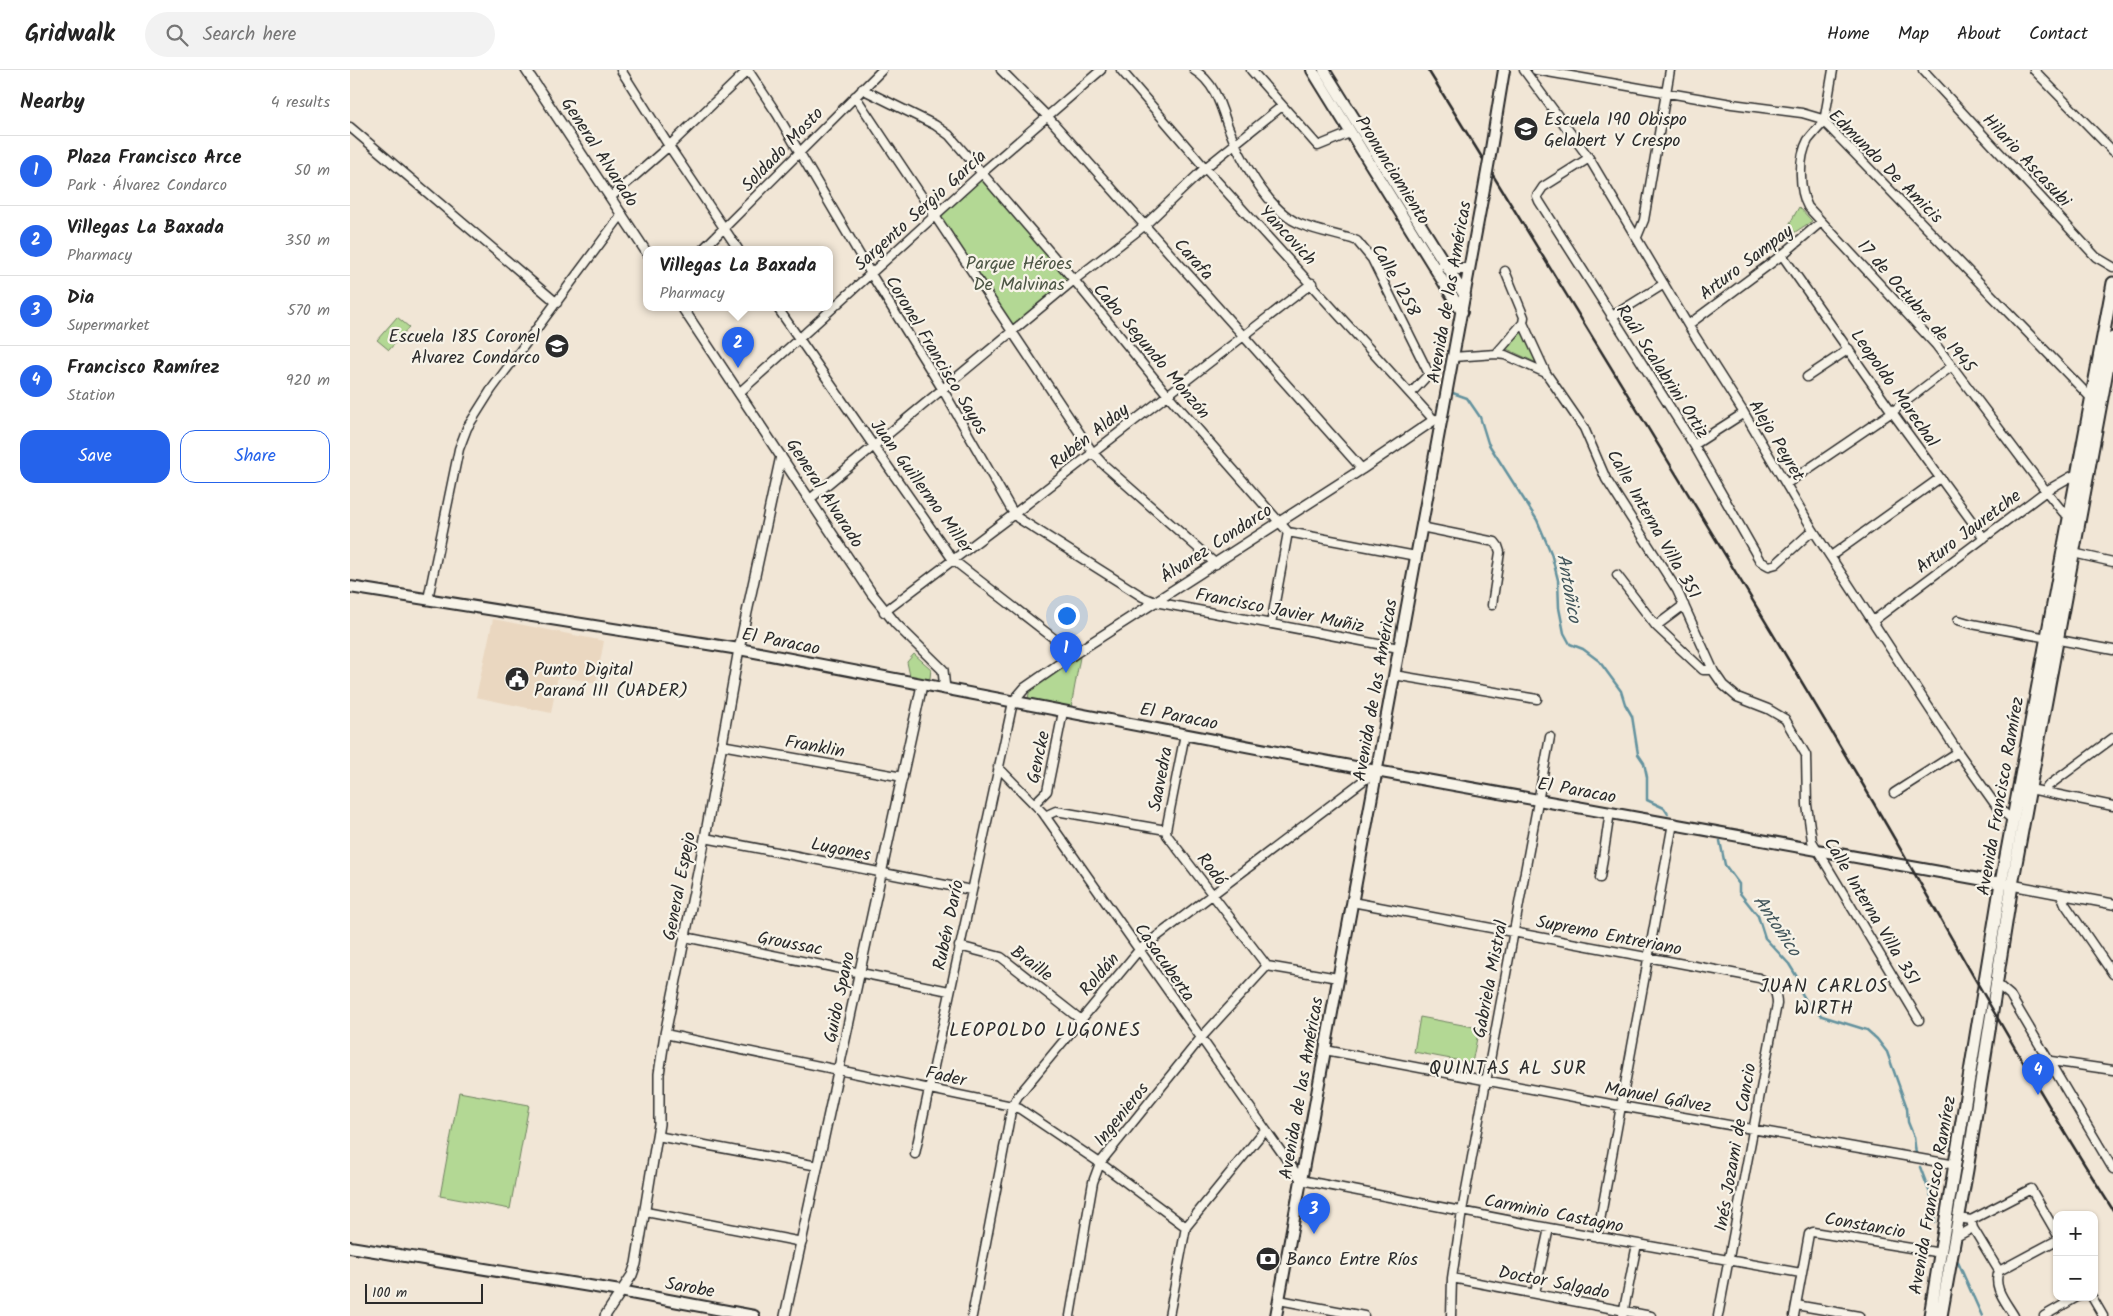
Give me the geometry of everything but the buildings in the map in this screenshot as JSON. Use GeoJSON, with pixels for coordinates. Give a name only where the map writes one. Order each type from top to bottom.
{"type":"FeatureCollection","features":[{"type":"Feature","properties":{"kind":"main road","name":"Pronunciamiento"},"geometry":{"type":"LineString","coordinates":[[1312,70],[1462,312]]}},
{"type":"Feature","properties":{"kind":"main road","name":"Pronunciamiento"},"geometry":{"type":"LineString","coordinates":[[1324,70],[1464,296]]}},
{"type":"Feature","properties":{"kind":"main road","name":"Avenida de las Américas"},"geometry":{"type":"LineString","coordinates":[[1276,1316],[1416,556],[1438,419],[1462,312],[1504,70]]}},
{"type":"Feature","properties":{"kind":"main road"},"geometry":{"type":"LineString","coordinates":[[1443,264],[1459,269],[1469,269]]}},
{"type":"Feature","properties":{"kind":"main road","name":"Avenida Francisco Ramírez"},"geometry":{"type":"LineString","coordinates":[[1930,1316],[2007,884],[2030,788],[2052,638],[2081,475],[2091,398],[2113,283]]}},
{"type":"Feature","properties":{"kind":"main road","name":"Avenida Francisco Ramírez"},"geometry":{"type":"LineString","coordinates":[[2081,475],[2113,338]]}},
{"type":"Feature","properties":{"kind":"main road","name":"Avenida Francisco Ramírez"},"geometry":{"type":"LineString","coordinates":[[1941,1316],[1997,984],[2013,820],[2072,553],[2074,518]]}},
{"type":"Feature","properties":{"kind":"main road","name":"El Paracao"},"geometry":{"type":"LineString","coordinates":[[350,587],[739,649],[944,690],[2007,884]]}},
{"type":"Feature","properties":{"kind":"main road","name":"Sarobe"},"geometry":{"type":"LineString","coordinates":[[350,1247],[620,1291],[709,1312],[754,1316]]}},
{"type":"Feature","properties":{"kind":"street","name":"General Alvarado"},"geometry":{"type":"LineString","coordinates":[[526,70],[643,247]]}},
{"type":"Feature","properties":{"kind":"street"},"geometry":{"type":"LineString","coordinates":[[621,70],[736,246]]}},
{"type":"Feature","properties":{"kind":"street"},"geometry":{"type":"LineString","coordinates":[[611,197],[669,146],[748,70]]}},
{"type":"Feature","properties":{"kind":"street","name":"Coronel Francisco Sayos"},"geometry":{"type":"LineString","coordinates":[[748,70],[800,151],[943,390],[1014,514],[1134,592],[1154,602]]}},
{"type":"Feature","properties":{"kind":"street","name":"Soldado Mosto"},"geometry":{"type":"LineString","coordinates":[[706,246],[882,70]]}},
{"type":"Feature","properties":{"kind":"street","name":"Carafa"},"geometry":{"type":"LineString","coordinates":[[1001,70],[1048,117],[1362,469]]}},
{"type":"Feature","properties":{"kind":"street","name":"Sargento Sergio García"},"geometry":{"type":"LineString","coordinates":[[833,309],[983,172],[1101,70]]}},
{"type":"Feature","properties":{"kind":"street","name":"Yancovich"},"geometry":{"type":"LineString","coordinates":[[1121,70],[1205,168],[1411,393],[1438,419]]}},
{"type":"Feature","properties":{"kind":"street","name":"Calle 1258"},"geometry":{"type":"LineString","coordinates":[[1194,70],[1205,78],[1215,91],[1235,144],[1267,196],[1286,216],[1300,224],[1352,239],[1369,255],[1428,372],[1428,375],[1411,393]]}},
{"type":"Feature","properties":{"kind":"street"},"geometry":{"type":"LineString","coordinates":[[1251,70],[1318,146],[1350,132]]}},
{"type":"Feature","properties":{"kind":"street","name":"Alejo Peyret"},"geometry":{"type":"LineString","coordinates":[[1524,70],[1589,158],[1813,530],[1958,752],[1997,807],[2013,820]]}},
{"type":"Feature","properties":{"kind":"street","name":"Edmundo De Amicis"},"geometry":{"type":"LineString","coordinates":[[1536,70],[1666,93],[1802,113],[1812,115],[1824,122],[2091,398]]}},
{"type":"Feature","properties":{"kind":"street"},"geometry":{"type":"LineString","coordinates":[[1636,237],[1644,220],[1670,70]]}},
{"type":"Feature","properties":{"kind":"street"},"geometry":{"type":"LineString","coordinates":[[1824,122],[1833,70]]}},
{"type":"Feature","properties":{"kind":"street","name":"Hilario Ascasubi"},"geometry":{"type":"LineString","coordinates":[[1922,70],[2096,257],[2113,267]]}},
{"type":"Feature","properties":{"kind":"street"},"geometry":{"type":"LineString","coordinates":[[2034,70],[2113,151]]}},
{"type":"Feature","properties":{"kind":"street","name":"Cabo Segundo Monzón"},"geometry":{"type":"LineString","coordinates":[[862,89],[942,129],[983,172],[1167,394],[1288,532]]}},
{"type":"Feature","properties":{"kind":"street"},"geometry":{"type":"LineString","coordinates":[[855,96],[1093,453],[1216,564]]}},
{"type":"Feature","properties":{"kind":"street"},"geometry":{"type":"LineString","coordinates":[[810,499],[1074,280],[1144,226],[1205,168],[1282,106]]}},
{"type":"Feature","properties":{"kind":"street","name":"17 de Octubre de 1945"},"geometry":{"type":"LineString","coordinates":[[1824,122],[1805,147],[1801,180],[1804,199],[1808,207],[1936,345],[2046,491],[2074,518]]}},
{"type":"Feature","properties":{"kind":"street"},"geometry":{"type":"LineString","coordinates":[[350,127],[557,302]]}},
{"type":"Feature","properties":{"kind":"street","name":"Raúl Scalabrini Ortiz"},"geometry":{"type":"LineString","coordinates":[[1589,158],[1543,187],[1537,196],[1611,317],[1694,445],[1763,564],[1769,566],[1776,564],[1813,530]]}},
{"type":"Feature","properties":{"kind":"street"},"geometry":{"type":"LineString","coordinates":[[428,599],[463,438],[471,421],[491,390],[622,214]]}},
{"type":"Feature","properties":{"kind":"street","name":"Arturo Sampay"},"geometry":{"type":"LineString","coordinates":[[1688,325],[1782,255],[1821,222]]}},
{"type":"Feature","properties":{"kind":"street","name":"Leopoldo Marechal"},"geometry":{"type":"LineString","coordinates":[[1782,255],[1892,412],[1984,538]]}},
{"type":"Feature","properties":{"kind":"street","name":"Calle Interna Villa 351"},"geometry":{"type":"LineString","coordinates":[[1505,271],[1524,317],[1523,323],[1546,373],[1584,428],[1606,479],[1677,590],[1713,670],[1723,685],[1737,696],[1768,709],[1785,720],[1804,749],[1806,755],[1807,805],[1812,842],[1919,1020]]}},
{"type":"Feature","properties":{"kind":"street","name":"Rubén Alday"},"geometry":{"type":"LineString","coordinates":[[884,612],[1014,514],[1312,283]]}},
{"type":"Feature","properties":{"kind":"street"},"geometry":{"type":"LineString","coordinates":[[1611,317],[1664,284]]}},
{"type":"Feature","properties":{"kind":"street","name":"General Alvarado"},"geometry":{"type":"LineString","coordinates":[[685,311],[884,612],[943,670],[944,690]]}},
{"type":"Feature","properties":{"kind":"street","name":"Juan Guillermo Miller"},"geometry":{"type":"LineString","coordinates":[[780,311],[953,560],[1074,654]]}},
{"type":"Feature","properties":{"kind":"street","name":"Sargento Sergio García"},"geometry":{"type":"LineString","coordinates":[[739,393],[830,311]]}},
{"type":"Feature","properties":{"kind":"street"},"geometry":{"type":"LineString","coordinates":[[1496,354],[1523,323]]}},
{"type":"Feature","properties":{"kind":"street"},"geometry":{"type":"LineString","coordinates":[[1807,377],[1849,350]]}},
{"type":"Feature","properties":{"kind":"street"},"geometry":{"type":"LineString","coordinates":[[1453,357],[1496,354],[1546,373]]}},
{"type":"Feature","properties":{"kind":"street"},"geometry":{"type":"LineString","coordinates":[[1786,484],[1892,412],[1952,366]]}},
{"type":"Feature","properties":{"kind":"street"},"geometry":{"type":"LineString","coordinates":[[1694,445],[1744,413]]}},
{"type":"Feature","properties":{"kind":"street","name":"Álvarez Condarco"},"geometry":{"type":"LineString","coordinates":[[1013,702],[1025,688],[1074,654],[1438,419]]}},
{"type":"Feature","properties":{"kind":"street","name":"General Espejo"},"geometry":{"type":"LineString","coordinates":[[605,1316],[632,1275],[636,1264],[657,1136],[659,1074],[665,1034],[705,838],[739,649],[781,456]]}},
{"type":"Feature","properties":{"kind":"street","name":"Arturo Jauretche"},"geometry":{"type":"LineString","coordinates":[[1873,621],[2046,491],[2081,475]]}},
{"type":"Feature","properties":{"kind":"street"},"geometry":{"type":"LineString","coordinates":[[1831,556],[1940,478]]}},
{"type":"Feature","properties":{"kind":"street"},"geometry":{"type":"LineString","coordinates":[[1421,527],[1495,542],[1500,552],[1492,605]]}},
{"type":"Feature","properties":{"kind":"street"},"geometry":{"type":"LineString","coordinates":[[1271,624],[1288,532],[1416,556]]}},
{"type":"Feature","properties":{"kind":"street"},"geometry":{"type":"LineString","coordinates":[[2072,553],[2113,562]]}},
{"type":"Feature","properties":{"kind":"street"},"geometry":{"type":"LineString","coordinates":[[1617,575],[1656,626],[1703,670],[1713,670]]}},
{"type":"Feature","properties":{"kind":"street","name":"Francisco Javier Muñiz"},"geometry":{"type":"LineString","coordinates":[[1154,602],[1399,648]]}},
{"type":"Feature","properties":{"kind":"street"},"geometry":{"type":"LineString","coordinates":[[1656,626],[1684,605]]}},
{"type":"Feature","properties":{"kind":"street"},"geometry":{"type":"LineString","coordinates":[[1958,620],[2113,650]]}},
{"type":"Feature","properties":{"kind":"street"},"geometry":{"type":"LineString","coordinates":[[1394,675],[1537,699]]}},
{"type":"Feature","properties":{"kind":"street","name":"Guido Spano"},"geometry":{"type":"LineString","coordinates":[[785,1316],[883,873],[922,685]]}},
{"type":"Feature","properties":{"kind":"street","name":"Rubén Darío"},"geometry":{"type":"LineString","coordinates":[[915,1154],[1013,702]]}},
{"type":"Feature","properties":{"kind":"street","name":"Gencke"},"geometry":{"type":"LineString","coordinates":[[1035,803],[1048,791],[1063,712]]}},
{"type":"Feature","properties":{"kind":"street","name":"Saavedra"},"geometry":{"type":"LineString","coordinates":[[1166,830],[1185,734]]}},
{"type":"Feature","properties":{"kind":"street","name":"Gabriela Mistral"},"geometry":{"type":"LineString","coordinates":[[1451,1316],[1452,1278],[1462,1211],[1550,736]]}},
{"type":"Feature","properties":{"kind":"street"},"geometry":{"type":"LineString","coordinates":[[2044,792],[2048,786],[2113,738]]}},
{"type":"Feature","properties":{"kind":"street","name":"Franklin"},"geometry":{"type":"LineString","coordinates":[[721,745],[903,777]]}},
{"type":"Feature","properties":{"kind":"street"},"geometry":{"type":"LineString","coordinates":[[1894,793],[1958,752]]}},
{"type":"Feature","properties":{"kind":"street","name":"Casacuberta"},"geometry":{"type":"LineString","coordinates":[[998,767],[1035,803],[1045,816],[1264,1131],[1301,1180]]}},
{"type":"Feature","properties":{"kind":"street","name":"Roldán"},"geometry":{"type":"LineString","coordinates":[[972,1316],[1012,1106],[1080,1019],[1139,950],[1376,770]]}},
{"type":"Feature","properties":{"kind":"street"},"geometry":{"type":"LineString","coordinates":[[2030,788],[2113,806]]}},
{"type":"Feature","properties":{"kind":"street"},"geometry":{"type":"LineString","coordinates":[[1045,816],[1056,811],[1166,830]]}},
{"type":"Feature","properties":{"kind":"street"},"geometry":{"type":"LineString","coordinates":[[1600,878],[1610,812]]}},
{"type":"Feature","properties":{"kind":"street"},"geometry":{"type":"LineString","coordinates":[[1597,1237],[1673,823]]}},
{"type":"Feature","properties":{"kind":"street","name":"Rodó"},"geometry":{"type":"LineString","coordinates":[[1166,830],[1167,835],[1267,966]]}},
{"type":"Feature","properties":{"kind":"street","name":"Lugones"},"geometry":{"type":"LineString","coordinates":[[705,838],[971,890]]}},
{"type":"Feature","properties":{"kind":"street"},"geometry":{"type":"LineString","coordinates":[[2007,884],[2113,904]]}},
{"type":"Feature","properties":{"kind":"street"},"geometry":{"type":"LineString","coordinates":[[2061,894],[2065,904],[2113,974]]}},
{"type":"Feature","properties":{"kind":"street","name":"Supremo Entreriano"},"geometry":{"type":"LineString","coordinates":[[1352,902],[1759,978],[1771,985]]}},
{"type":"Feature","properties":{"kind":"street","name":"Groussac"},"geometry":{"type":"LineString","coordinates":[[685,937],[949,991]]}},
{"type":"Feature","properties":{"kind":"street","name":"Braille"},"geometry":{"type":"LineString","coordinates":[[959,946],[1001,957],[1080,1019]]}},
{"type":"Feature","properties":{"kind":"street"},"geometry":{"type":"LineString","coordinates":[[1267,966],[1338,978]]}},
{"type":"Feature","properties":{"kind":"street","name":"Ingenieros"},"geometry":{"type":"LineString","coordinates":[[1070,1316],[1093,1182],[1100,1164],[1200,1039],[1267,966]]}},
{"type":"Feature","properties":{"kind":"street"},"geometry":{"type":"LineString","coordinates":[[1997,984],[2010,995],[2051,1061],[2113,1169]]}},
{"type":"Feature","properties":{"kind":"street","name":"Inés Jozami de Cancio"},"geometry":{"type":"LineString","coordinates":[[1718,1316],[1777,1004],[1777,996],[1771,985]]}},
{"type":"Feature","properties":{"kind":"street","name":"Fader"},"geometry":{"type":"LineString","coordinates":[[665,1034],[840,1071],[929,1087],[1012,1106],[1020,1109],[1100,1164],[1186,1227]]}},
{"type":"Feature","properties":{"kind":"street","name":"Manuel Gálvez"},"geometry":{"type":"LineString","coordinates":[[1325,1050],[1487,1079],[1621,1106],[1956,1165]]}},
{"type":"Feature","properties":{"kind":"street"},"geometry":{"type":"LineString","coordinates":[[2051,1061],[2113,1070]]}},
{"type":"Feature","properties":{"kind":"street"},"geometry":{"type":"LineString","coordinates":[[1169,1316],[1186,1227],[1264,1131]]}},
{"type":"Feature","properties":{"kind":"street"},"geometry":{"type":"LineString","coordinates":[[657,1136],[818,1166]]}},
{"type":"Feature","properties":{"kind":"street","name":"Carminio Castagno"},"geometry":{"type":"LineString","coordinates":[[1301,1180],[1311,1184],[1801,1273]]}},
{"type":"Feature","properties":{"kind":"street"},"geometry":{"type":"LineString","coordinates":[[1954,1238],[1972,1224],[2031,1188],[2053,1227]]}},
{"type":"Feature","properties":{"kind":"street"},"geometry":{"type":"LineString","coordinates":[[646,1212],[802,1242]]}},
{"type":"Feature","properties":{"kind":"street"},"geometry":{"type":"LineString","coordinates":[[1958,1218],[1972,1224],[1999,1271]]}},
{"type":"Feature","properties":{"kind":"street"},"geometry":{"type":"LineString","coordinates":[[1535,1293],[1549,1228]]}},
{"type":"Feature","properties":{"kind":"street","name":"Constancio"},"geometry":{"type":"LineString","coordinates":[[1801,1273],[1809,1234],[1813,1232],[1941,1253]]}},
{"type":"Feature","properties":{"kind":"street"},"geometry":{"type":"LineString","coordinates":[[2014,1316],[1996,1285],[1996,1277],[1999,1271],[2053,1242]]}},
{"type":"Feature","properties":{"kind":"street"},"geometry":{"type":"LineString","coordinates":[[1624,1313],[1637,1244]]}},
{"type":"Feature","properties":{"kind":"street"},"geometry":{"type":"LineString","coordinates":[[1794,1316],[1801,1273]]}},
{"type":"Feature","properties":{"kind":"street","name":"Doctor Salgado"},"geometry":{"type":"LineString","coordinates":[[1452,1278],[1535,1293],[1624,1313],[1651,1316]]}},
{"type":"Feature","properties":{"kind":"street"},"geometry":{"type":"LineString","coordinates":[[1279,1300],[1364,1316]]}},
{"type":"Feature","properties":{"kind":"street"},"geometry":{"type":"LineString","coordinates":[[2044,1316],[2070,1301]]}},
{"type":"Feature","properties":{"kind":"street"},"geometry":{"type":"LineString","coordinates":[[2094,1301],[2103,1316]]}},
{"type":"Feature","properties":{"kind":"street"},"geometry":{"type":"LineString","coordinates":[[1796,1305],[1859,1316]]}},
{"type":"Feature","properties":{"kind":"shaded area"},"geometry":{"type":"Polygon","coordinates":[[[493,619],[604,641],[596,683],[558,676],[551,713],[476,697],[493,619]]]}},
{"type":"Feature","properties":{"kind":"green space","name":"Parque Héroes De Malvinas"},"geometry":{"type":"Polygon","coordinates":[[[983,172],[1074,280],[1013,331],[936,215],[983,172]]]}},
{"type":"Feature","properties":{"kind":"green space"},"geometry":{"type":"Polygon","coordinates":[[[1799,207],[1812,221],[1789,236],[1790,223],[1799,207]]]}},
{"type":"Feature","properties":{"kind":"green space"},"geometry":{"type":"Polygon","coordinates":[[[397,317],[409,327],[389,350],[377,340],[397,317]]]}},
{"type":"Feature","properties":{"kind":"green space"},"geometry":{"type":"Polygon","coordinates":[[[1522,331],[1537,363],[1507,349],[1522,331]]]}},
{"type":"Feature","properties":{"kind":"green space"},"geometry":{"type":"Polygon","coordinates":[[[914,654],[931,669],[930,678],[926,680],[910,676],[907,662],[914,654]]]}},
{"type":"Feature","properties":{"kind":"green space"},"geometry":{"type":"Polygon","coordinates":[[[1080,657],[1071,707],[1028,698],[1030,689],[1080,657]]]}},
{"type":"Feature","properties":{"kind":"green space"},"geometry":{"type":"Polygon","coordinates":[[[1420,1017],[1479,1028],[1472,1063],[1414,1052],[1420,1017]]]}},
{"type":"Feature","properties":{"kind":"green space"},"geometry":{"type":"Polygon","coordinates":[[[459,1092],[529,1105],[510,1209],[440,1196],[459,1092]]]}},
{"type":"Feature","properties":{"kind":"waterway","name":"Antoñico"},"geometry":{"type":"LineString","coordinates":[[1450,392],[1467,398],[1480,417],[1488,443],[1537,520],[1551,553],[1558,580],[1559,608],[1564,633],[1570,644],[1583,649],[1599,661],[1621,691],[1625,704],[1632,716],[1638,754],[1644,763],[1647,777],[1647,800],[1664,808],[1668,814]]}},
{"type":"Feature","properties":{"kind":"waterway","name":"Antoñico"},"geometry":{"type":"LineString","coordinates":[[1720,841],[1725,865],[1739,884],[1739,892],[1758,916],[1765,938],[1789,964],[1797,977],[1801,992],[1808,1004],[1822,1016],[1867,1030],[1887,1052],[1907,1108],[1908,1122],[1914,1137],[1916,1154]]}},
{"type":"Feature","properties":{"kind":"waterway","name":"Antoñico"},"geometry":{"type":"LineString","coordinates":[[1920,1167],[1933,1201],[1935,1222]]}},
{"type":"Feature","properties":{"kind":"waterway","name":"Antoñico"},"geometry":{"type":"LineString","coordinates":[[1956,1258],[1982,1316]]}},
{"type":"Feature","properties":{"kind":"railway"},"geometry":{"type":"LineString","coordinates":[[1428,70],[1750,596],[1856,773],[2047,1102],[2113,1210]]}},
{"type":"Feature","properties":{"kind":"place","name":"Escuela 190 Obispo Gelabert Y Crespo"},"geometry":{"type":"Point","coordinates":[1526,129]}},
{"type":"Feature","properties":{"kind":"place","name":"Escuela 185 Coronel Alvarez Condarco"},"geometry":{"type":"Point","coordinates":[557,346]}},
{"type":"Feature","properties":{"kind":"place","name":"Villegas La Baxada"},"geometry":{"type":"Point","coordinates":[738,368]}},
{"type":"Feature","properties":{"kind":"place","name":"Plaza Francisco Arce"},"geometry":{"type":"Point","coordinates":[1066,673]}},
{"type":"Feature","properties":{"kind":"place","name":"Punto Digital Paraná III (UADER)"},"geometry":{"type":"Point","coordinates":[517,679]}},
{"type":"Feature","properties":{"kind":"place","name":"Francisco Ramírez"},"geometry":{"type":"Point","coordinates":[2038,1095]}},
{"type":"Feature","properties":{"kind":"place","name":"Dia"},"geometry":{"type":"Point","coordinates":[1314,1234]}},
{"type":"Feature","properties":{"kind":"place","name":"Banco Entre Ríos"},"geometry":{"type":"Point","coordinates":[1268,1259]}},
{"type":"Feature","properties":{"kind":"district","name":"JUAN CARLOS WIRTH"},"geometry":{"type":"Point","coordinates":[1824,996]}},
{"type":"Feature","properties":{"kind":"district","name":"LEOPOLDO LUGONES"},"geometry":{"type":"Point","coordinates":[1045,1029]}},
{"type":"Feature","properties":{"kind":"district","name":"QUINTAS AL SUR"},"geometry":{"type":"Point","coordinates":[1508,1067]}}]}
